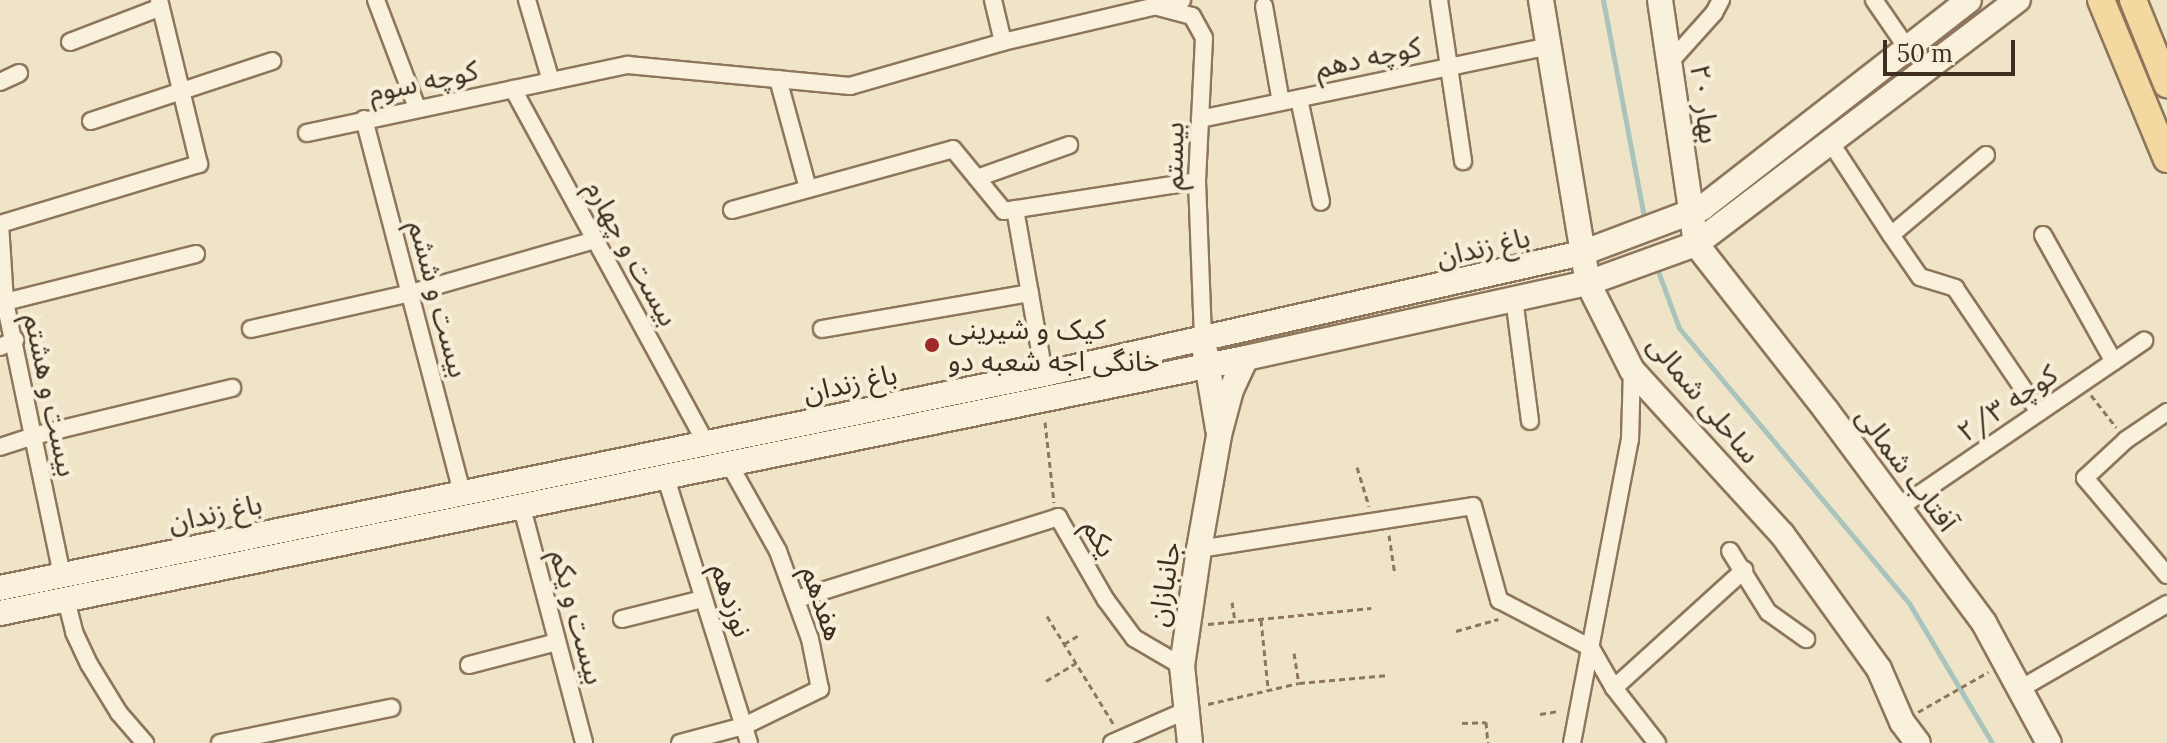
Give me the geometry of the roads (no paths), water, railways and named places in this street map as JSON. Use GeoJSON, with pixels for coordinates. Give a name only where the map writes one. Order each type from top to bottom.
{"type":"FeatureCollection","features":[{"type":"Feature","properties":{"kind":"main road","name":"ساحلی شمالی"},"geometry":{"type":"LineString","coordinates":[[1541,0],[1592,250],[1588,283],[1632,370],[1782,534],[1879,669],[1911,741]]}},
{"type":"Feature","properties":{"kind":"main road","name":"بهار ۲۰"},"geometry":{"type":"LineString","coordinates":[[1660,0],[1670,62],[1680,219],[1688,248]]}},
{"type":"Feature","properties":{"kind":"main road","name":"باغ زندان"},"geometry":{"type":"LineString","coordinates":[[0,588],[64,587],[521,504],[728,462],[1043,386],[1203,339],[1592,250],[1680,219],[1734,185],[1969,0]]}},
{"type":"Feature","properties":{"kind":"main road","name":"باغ زندان"},"geometry":{"type":"LineString","coordinates":[[0,613],[64,587],[462,493],[706,443],[1043,386],[1206,366],[1588,283],[1688,248],[2018,0]]}},
{"type":"Feature","properties":{"kind":"main road"},"geometry":{"type":"LineString","coordinates":[[2101,0],[2167,159]]}},
{"type":"Feature","properties":{"kind":"main road"},"geometry":{"type":"LineString","coordinates":[[2133,0],[2167,84]]}},
{"type":"Feature","properties":{"kind":"main road","name":"آفتاب شمالی"},"geometry":{"type":"LineString","coordinates":[[1688,248],[1899,508],[1984,623],[2049,743]]}},
{"type":"Feature","properties":{"kind":"main road","name":"جانبازان"},"geometry":{"type":"LineString","coordinates":[[1203,339],[1219,435]]}},
{"type":"Feature","properties":{"kind":"main road","name":"جانبازان"},"geometry":{"type":"LineString","coordinates":[[1190,743],[1182,666],[1199,549],[1219,435],[1231,390],[1246,358]]}},
{"type":"Feature","properties":{"kind":"street"},"geometry":{"type":"LineString","coordinates":[[376,0],[417,108]]}},
{"type":"Feature","properties":{"kind":"street"},"geometry":{"type":"LineString","coordinates":[[527,0],[551,81]]}},
{"type":"Feature","properties":{"kind":"street"},"geometry":{"type":"LineString","coordinates":[[993,0],[1003,42]]}},
{"type":"Feature","properties":{"kind":"street","name":"کوچه سوم"},"geometry":{"type":"LineString","coordinates":[[307,133],[628,65],[850,86],[1003,42],[1154,3],[1182,0]]}},
{"type":"Feature","properties":{"kind":"street"},"geometry":{"type":"LineString","coordinates":[[1439,0],[1463,161]]}},
{"type":"Feature","properties":{"kind":"street"},"geometry":{"type":"LineString","coordinates":[[1670,62],[1714,13],[1721,0]]}},
{"type":"Feature","properties":{"kind":"street"},"geometry":{"type":"LineString","coordinates":[[1874,0],[1907,48]]}},
{"type":"Feature","properties":{"kind":"street","name":"بیستم"},"geometry":{"type":"LineString","coordinates":[[1154,3],[1192,16],[1204,38],[1197,181],[1203,339]]}},
{"type":"Feature","properties":{"kind":"street"},"geometry":{"type":"LineString","coordinates":[[0,224],[199,164],[160,4],[70,42]]}},
{"type":"Feature","properties":{"kind":"street"},"geometry":{"type":"LineString","coordinates":[[1264,6],[1281,102]]}},
{"type":"Feature","properties":{"kind":"street","name":"کوچه دهم"},"geometry":{"type":"LineString","coordinates":[[1200,119],[1548,46]]}},
{"type":"Feature","properties":{"kind":"street"},"geometry":{"type":"LineString","coordinates":[[91,121],[272,61]]}},
{"type":"Feature","properties":{"kind":"street"},"geometry":{"type":"LineString","coordinates":[[0,82],[19,73]]}},
{"type":"Feature","properties":{"kind":"street"},"geometry":{"type":"LineString","coordinates":[[778,79],[808,189]]}},
{"type":"Feature","properties":{"kind":"street","name":"بیست و چهارم"},"geometry":{"type":"LineString","coordinates":[[513,89],[706,443]]}},
{"type":"Feature","properties":{"kind":"street"},"geometry":{"type":"LineString","coordinates":[[1299,99],[1321,202]]}},
{"type":"Feature","properties":{"kind":"street","name":"بیست و ششم"},"geometry":{"type":"LineString","coordinates":[[364,119],[462,493]]}},
{"type":"Feature","properties":{"kind":"street"},"geometry":{"type":"LineString","coordinates":[[1831,143],[1920,277],[1955,288],[2039,412]]}},
{"type":"Feature","properties":{"kind":"street"},"geometry":{"type":"LineString","coordinates":[[977,178],[1069,145]]}},
{"type":"Feature","properties":{"kind":"street"},"geometry":{"type":"LineString","coordinates":[[732,210],[953,149],[1004,211],[1197,181]]}},
{"type":"Feature","properties":{"kind":"street"},"geometry":{"type":"LineString","coordinates":[[1891,235],[1986,155]]}},
{"type":"Feature","properties":{"kind":"street"},"geometry":{"type":"LineString","coordinates":[[1015,209],[1043,386]]}},
{"type":"Feature","properties":{"kind":"street","name":"بیست و هشتم"},"geometry":{"type":"LineString","coordinates":[[0,224],[7,344],[33,436],[74,632],[89,664],[119,713],[145,743]]}},
{"type":"Feature","properties":{"kind":"street"},"geometry":{"type":"LineString","coordinates":[[2043,235],[2114,362]]}},
{"type":"Feature","properties":{"kind":"street"},"geometry":{"type":"LineString","coordinates":[[251,329],[411,293],[595,240]]}},
{"type":"Feature","properties":{"kind":"street"},"geometry":{"type":"LineString","coordinates":[[3,299],[196,254]]}},
{"type":"Feature","properties":{"kind":"street"},"geometry":{"type":"LineString","coordinates":[[822,329],[1030,293]]}},
{"type":"Feature","properties":{"kind":"street"},"geometry":{"type":"LineString","coordinates":[[1514,298],[1530,421]]}},
{"type":"Feature","properties":{"kind":"street","name":"کوچه ۲/۳"},"geometry":{"type":"LineString","coordinates":[[1899,508],[2144,341]]}},
{"type":"Feature","properties":{"kind":"street"},"geometry":{"type":"LineString","coordinates":[[1572,743],[1630,440],[1632,370]]}},
{"type":"Feature","properties":{"kind":"street"},"geometry":{"type":"LineString","coordinates":[[0,447],[33,436],[232,388]]}},
{"type":"Feature","properties":{"kind":"street"},"geometry":{"type":"LineString","coordinates":[[2167,412],[2126,440],[2085,478],[2167,575]]}},
{"type":"Feature","properties":{"kind":"street","name":"هفدهم"},"geometry":{"type":"LineString","coordinates":[[728,462],[778,551],[797,599],[820,689],[744,726]]}},
{"type":"Feature","properties":{"kind":"street","name":"نوزدهم"},"geometry":{"type":"LineString","coordinates":[[665,475],[749,743]]}},
{"type":"Feature","properties":{"kind":"street","name":"بیست و یکم"},"geometry":{"type":"LineString","coordinates":[[521,504],[584,743]]}},
{"type":"Feature","properties":{"kind":"street"},"geometry":{"type":"LineString","coordinates":[[1199,549],[1473,506],[1499,600],[1591,648],[1614,688],[1657,743]]}},
{"type":"Feature","properties":{"kind":"street","name":"یکم"},"geometry":{"type":"LineString","coordinates":[[797,599],[1058,517],[1106,600],[1134,638],[1182,666]]}},
{"type":"Feature","properties":{"kind":"street"},"geometry":{"type":"LineString","coordinates":[[1730,551],[1768,612],[1806,639]]}},
{"type":"Feature","properties":{"kind":"street"},"geometry":{"type":"LineString","coordinates":[[1614,688],[1744,570]]}},
{"type":"Feature","properties":{"kind":"street"},"geometry":{"type":"LineString","coordinates":[[622,619],[703,599]]}},
{"type":"Feature","properties":{"kind":"street"},"geometry":{"type":"LineString","coordinates":[[2020,689],[2167,604]]}},
{"type":"Feature","properties":{"kind":"street"},"geometry":{"type":"LineString","coordinates":[[469,665],[557,642]]}},
{"type":"Feature","properties":{"kind":"street"},"geometry":{"type":"LineString","coordinates":[[220,743],[391,708]]}},
{"type":"Feature","properties":{"kind":"street"},"geometry":{"type":"LineString","coordinates":[[1117,740],[1185,711]]}},
{"type":"Feature","properties":{"kind":"street"},"geometry":{"type":"LineString","coordinates":[[680,743],[744,726]]}},
{"type":"Feature","properties":{"kind":"waterway"},"geometry":{"type":"LineString","coordinates":[[1603,0],[1645,222]]}},
{"type":"Feature","properties":{"kind":"waterway"},"geometry":{"type":"LineString","coordinates":[[1656,266],[1679,328],[1909,603],[1992,743]]}},
{"type":"Feature","properties":{"kind":"place","name":"کیک و شیرینی خانگی اجه شعبه دو"},"geometry":{"type":"Point","coordinates":[932,345]}}]}
